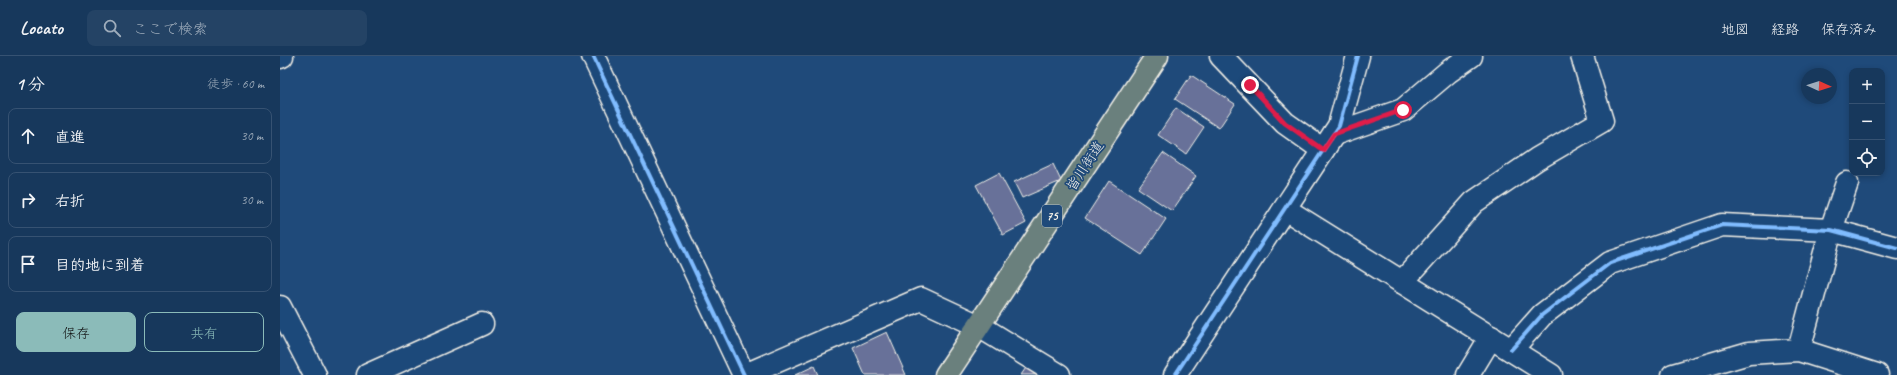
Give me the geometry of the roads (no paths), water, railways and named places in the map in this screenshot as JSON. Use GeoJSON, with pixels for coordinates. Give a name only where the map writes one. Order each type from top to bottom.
{"type":"FeatureCollection","features":[{"type":"Feature","properties":{"kind":"main road","name":"皆川街道"},"geometry":{"type":"LineString","coordinates":[[946,375],[1157,56]]}},
{"type":"Feature","properties":{"kind":"street"},"geometry":{"type":"LineString","coordinates":[[593,56],[744,375],[921,299],[979,326],[1059,375]]}},
{"type":"Feature","properties":{"kind":"street"},"geometry":{"type":"LineString","coordinates":[[1221,56],[1285,123],[1329,142],[1403,110],[1448,72],[1471,56]]}},
{"type":"Feature","properties":{"kind":"street"},"geometry":{"type":"LineString","coordinates":[[1175,375],[1339,126],[1358,56]]}},
{"type":"Feature","properties":{"kind":"street"},"geometry":{"type":"LineString","coordinates":[[1402,282],[1474,202],[1537,159],[1602,121],[1582,56]]}},
{"type":"Feature","properties":{"kind":"street"},"geometry":{"type":"LineString","coordinates":[[1799,350],[1831,230],[1847,183]]}},
{"type":"Feature","properties":{"kind":"street"},"geometry":{"type":"LineString","coordinates":[[1284,209],[1551,375]]}},
{"type":"Feature","properties":{"kind":"street"},"geometry":{"type":"LineString","coordinates":[[1511,350],[1542,315],[1610,263],[1722,225],[1831,230],[1897,248]]}},
{"type":"Feature","properties":{"kind":"street"},"geometry":{"type":"LineString","coordinates":[[280,307],[286,336],[315,375]]}},
{"type":"Feature","properties":{"kind":"street"},"geometry":{"type":"LineString","coordinates":[[368,375],[482,324]]}},
{"type":"Feature","properties":{"kind":"street"},"geometry":{"type":"LineString","coordinates":[[1468,375],[1491,337]]}},
{"type":"Feature","properties":{"kind":"street"},"geometry":{"type":"LineString","coordinates":[[1673,375],[1749,353],[1799,350],[1877,375]]}}]}
